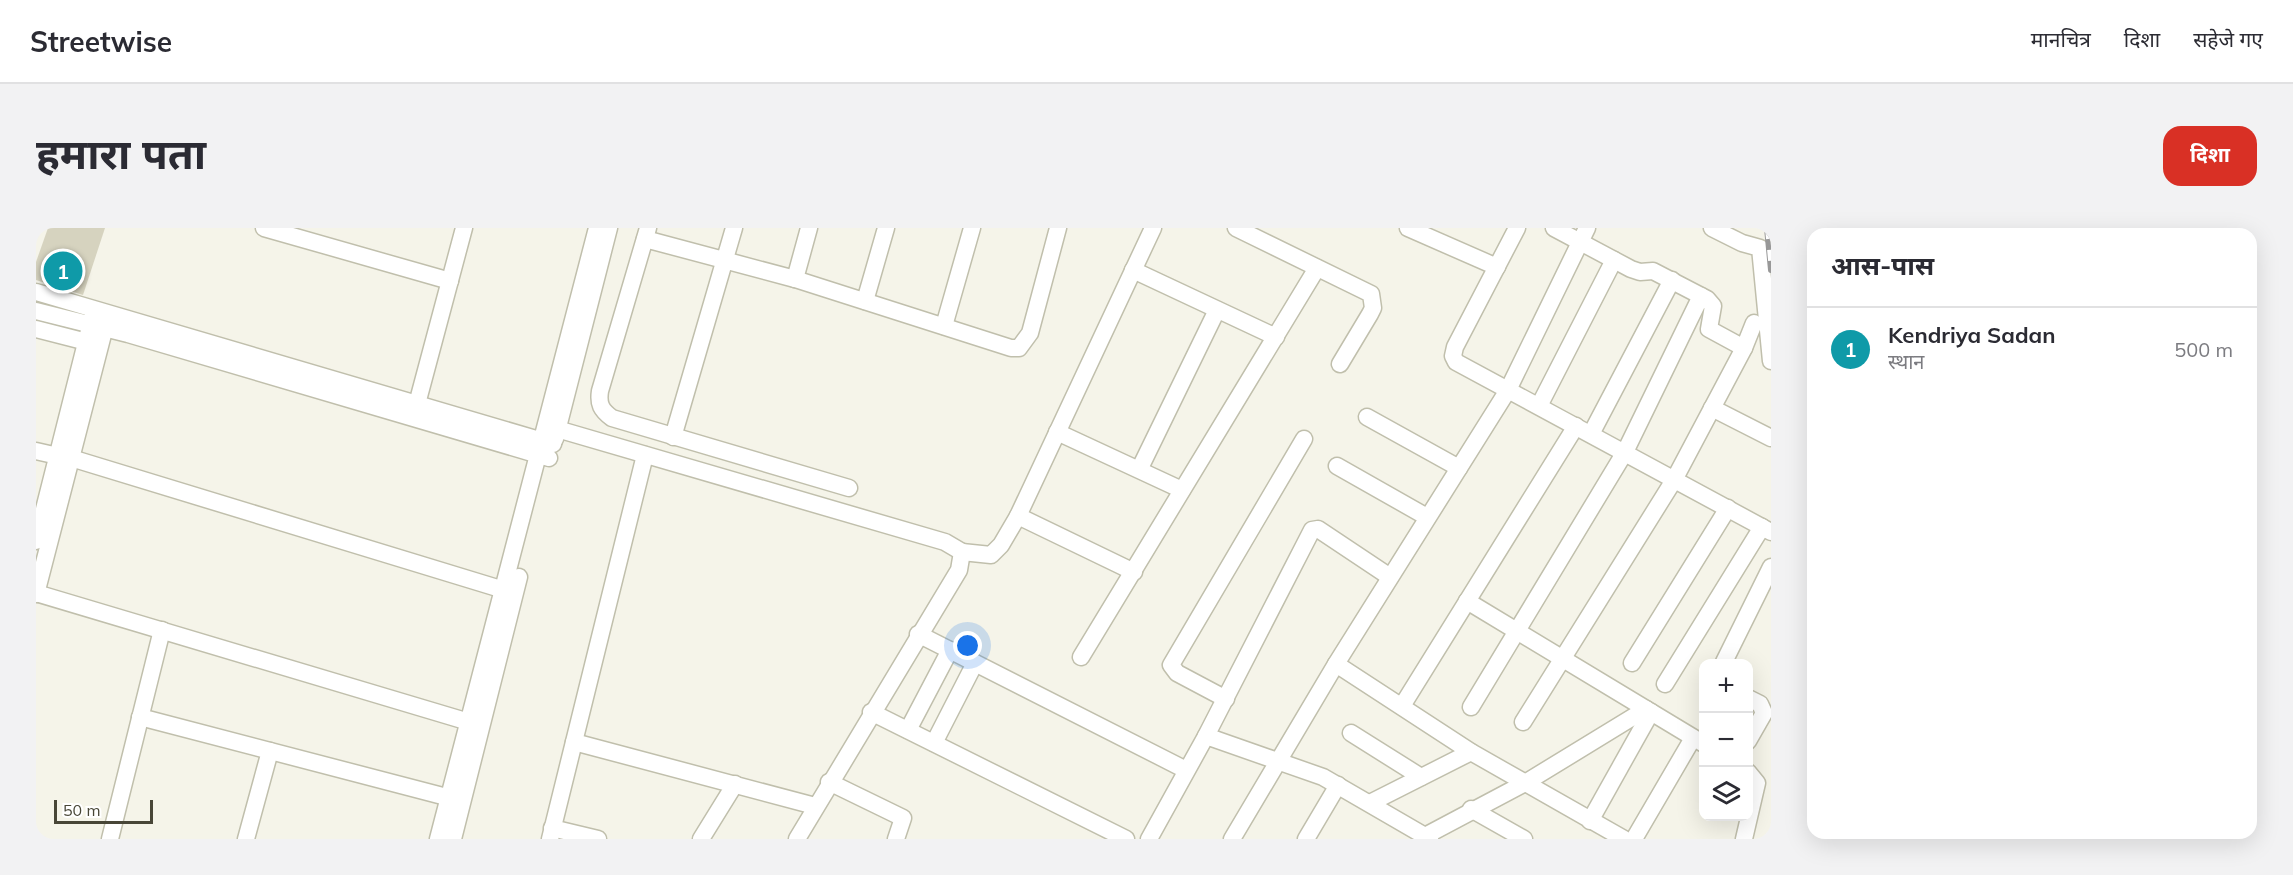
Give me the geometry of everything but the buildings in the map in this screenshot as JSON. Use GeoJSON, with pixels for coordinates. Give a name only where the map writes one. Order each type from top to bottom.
{"type":"FeatureCollection","features":[{"type":"Feature","properties":{"kind":"street"},"geometry":{"type":"LineString","coordinates":[[264,228],[450,281]]}},
{"type":"Feature","properties":{"kind":"street"},"geometry":{"type":"LineString","coordinates":[[417,404],[464,228]]}},
{"type":"Feature","properties":{"kind":"street"},"geometry":{"type":"LineString","coordinates":[[453,839],[455,799],[469,722],[504,590],[548,445],[597,228]]}},
{"type":"Feature","properties":{"kind":"street"},"geometry":{"type":"LineString","coordinates":[[438,839],[455,799],[548,445],[609,228]]}},
{"type":"Feature","properties":{"kind":"street"},"geometry":{"type":"LineString","coordinates":[[673,437],[734,228]]}},
{"type":"Feature","properties":{"kind":"street"},"geometry":{"type":"LineString","coordinates":[[795,279],[809,228]]}},
{"type":"Feature","properties":{"kind":"street"},"geometry":{"type":"LineString","coordinates":[[865,301],[886,228]]}},
{"type":"Feature","properties":{"kind":"street"},"geometry":{"type":"LineString","coordinates":[[944,326],[972,228]]}},
{"type":"Feature","properties":{"kind":"street"},"geometry":{"type":"LineString","coordinates":[[849,488],[612,418],[603,411],[598,402],[646,234],[1011,348],[1019,348],[1025,342],[1058,228]]}},
{"type":"Feature","properties":{"kind":"street"},"geometry":{"type":"LineString","coordinates":[[36,292],[97,323],[548,445],[645,455],[945,542],[962,552],[991,555],[1001,545],[1018,516],[1153,228]]}},
{"type":"Feature","properties":{"kind":"street"},"geometry":{"type":"LineString","coordinates":[[1236,228],[1367,290],[1373,299],[1370,314],[1340,364]]}},
{"type":"Feature","properties":{"kind":"street"},"geometry":{"type":"LineString","coordinates":[[1408,228],[1440,235],[1497,267]]}},
{"type":"Feature","properties":{"kind":"street"},"geometry":{"type":"LineString","coordinates":[[1517,228],[1455,347],[1453,356],[1463,366],[1767,529],[1665,684]]}},
{"type":"Feature","properties":{"kind":"street"},"geometry":{"type":"LineString","coordinates":[[1554,228],[1583,234],[1614,260],[1635,271],[1650,270],[1701,296],[1713,306],[1709,328],[1744,348]]}},
{"type":"Feature","properties":{"kind":"street"},"geometry":{"type":"LineString","coordinates":[[1712,228],[1742,243],[1760,248],[1771,361]]}},
{"type":"Feature","properties":{"kind":"street"},"geometry":{"type":"LineString","coordinates":[[1232,839],[1336,664],[1508,390],[1583,234]]}},
{"type":"Feature","properties":{"kind":"street"},"geometry":{"type":"LineString","coordinates":[[1539,406],[1614,260]]}},
{"type":"Feature","properties":{"kind":"street"},"geometry":{"type":"LineString","coordinates":[[1081,657],[1317,268]]}},
{"type":"Feature","properties":{"kind":"street"},"geometry":{"type":"LineString","coordinates":[[1133,270],[1276,337]]}},
{"type":"Feature","properties":{"kind":"street"},"geometry":{"type":"LineString","coordinates":[[1591,434],[1672,280]]}},
{"type":"Feature","properties":{"kind":"street"},"geometry":{"type":"LineString","coordinates":[[1471,707],[1625,452],[1701,296]]}},
{"type":"Feature","properties":{"kind":"street"},"geometry":{"type":"LineString","coordinates":[[1140,468],[1217,310]]}},
{"type":"Feature","properties":{"kind":"street"},"geometry":{"type":"LineString","coordinates":[[36,311],[97,323],[417,404],[548,445]]}},
{"type":"Feature","properties":{"kind":"street"},"geometry":{"type":"LineString","coordinates":[[36,329],[97,323]]}},
{"type":"Feature","properties":{"kind":"street"},"geometry":{"type":"LineString","coordinates":[[97,323],[64,457],[36,593],[469,722]]}},
{"type":"Feature","properties":{"kind":"street"},"geometry":{"type":"LineString","coordinates":[[1523,722],[1674,480],[1744,348],[1754,323]]}},
{"type":"Feature","properties":{"kind":"street"},"geometry":{"type":"LineString","coordinates":[[1712,408],[1771,438]]}},
{"type":"Feature","properties":{"kind":"street"},"geometry":{"type":"LineString","coordinates":[[1367,417],[1459,468]]}},
{"type":"Feature","properties":{"kind":"street"},"geometry":{"type":"LineString","coordinates":[[1402,706],[1576,426]]}},
{"type":"Feature","properties":{"kind":"street"},"geometry":{"type":"LineString","coordinates":[[1057,432],[1140,468],[1182,490]]}},
{"type":"Feature","properties":{"kind":"street"},"geometry":{"type":"LineString","coordinates":[[1226,699],[1177,673],[1171,665],[1305,439]]}},
{"type":"Feature","properties":{"kind":"street"},"geometry":{"type":"LineString","coordinates":[[36,451],[64,457],[504,590]]}},
{"type":"Feature","properties":{"kind":"street"},"geometry":{"type":"LineString","coordinates":[[598,839],[551,834],[645,455]]}},
{"type":"Feature","properties":{"kind":"street"},"geometry":{"type":"LineString","coordinates":[[36,541],[64,457]]}},
{"type":"Feature","properties":{"kind":"street"},"geometry":{"type":"LineString","coordinates":[[1337,466],[1427,517]]}},
{"type":"Feature","properties":{"kind":"street"},"geometry":{"type":"LineString","coordinates":[[1632,663],[1728,508]]}},
{"type":"Feature","properties":{"kind":"street"},"geometry":{"type":"LineString","coordinates":[[1018,516],[1134,572]]}},
{"type":"Feature","properties":{"kind":"street"},"geometry":{"type":"LineString","coordinates":[[1149,839],[1226,699],[1312,530],[1318,529],[1390,577]]}},
{"type":"Feature","properties":{"kind":"street"},"geometry":{"type":"LineString","coordinates":[[797,839],[918,634],[959,570],[962,552]]}},
{"type":"Feature","properties":{"kind":"street"},"geometry":{"type":"LineString","coordinates":[[1725,659],[1771,567]]}},
{"type":"Feature","properties":{"kind":"street"},"geometry":{"type":"LineString","coordinates":[[1467,601],[1698,741],[1634,839]]}},
{"type":"Feature","properties":{"kind":"street"},"geometry":{"type":"LineString","coordinates":[[110,839],[162,630]]}},
{"type":"Feature","properties":{"kind":"street"},"geometry":{"type":"LineString","coordinates":[[918,634],[1186,770]]}},
{"type":"Feature","properties":{"kind":"street"},"geometry":{"type":"LineString","coordinates":[[908,730],[950,650]]}},
{"type":"Feature","properties":{"kind":"street"},"geometry":{"type":"LineString","coordinates":[[934,743],[975,663]]}},
{"type":"Feature","properties":{"kind":"street"},"geometry":{"type":"LineString","coordinates":[[1336,664],[1471,752],[1624,839]]}},
{"type":"Feature","properties":{"kind":"street"},"geometry":{"type":"LineString","coordinates":[[1753,700],[1760,704],[1764,713],[1753,734]]}},
{"type":"Feature","properties":{"kind":"street"},"geometry":{"type":"LineString","coordinates":[[1206,736],[1279,762],[1304,768],[1371,803],[1427,838],[1471,809],[1525,783],[1648,711]]}},
{"type":"Feature","properties":{"kind":"street"},"geometry":{"type":"LineString","coordinates":[[1590,821],[1648,711]]}},
{"type":"Feature","properties":{"kind":"street"},"geometry":{"type":"LineString","coordinates":[[872,712],[1126,839]]}},
{"type":"Feature","properties":{"kind":"street"},"geometry":{"type":"LineString","coordinates":[[140,717],[455,799]]}},
{"type":"Feature","properties":{"kind":"street"},"geometry":{"type":"LineString","coordinates":[[1352,733],[1421,777]]}},
{"type":"Feature","properties":{"kind":"street"},"geometry":{"type":"LineString","coordinates":[[574,742],[815,806]]}},
{"type":"Feature","properties":{"kind":"street"},"geometry":{"type":"LineString","coordinates":[[246,839],[270,751]]}},
{"type":"Feature","properties":{"kind":"street"},"geometry":{"type":"LineString","coordinates":[[1371,803],[1471,752]]}},
{"type":"Feature","properties":{"kind":"street"},"geometry":{"type":"LineString","coordinates":[[1753,778],[1757,783],[1757,792],[1753,806]]}},
{"type":"Feature","properties":{"kind":"street"},"geometry":{"type":"LineString","coordinates":[[829,782],[903,818],[896,839]]}},
{"type":"Feature","properties":{"kind":"street"},"geometry":{"type":"LineString","coordinates":[[701,839],[735,784]]}},
{"type":"Feature","properties":{"kind":"street"},"geometry":{"type":"LineString","coordinates":[[1306,839],[1338,785]]}},
{"type":"Feature","properties":{"kind":"street"},"geometry":{"type":"LineString","coordinates":[[1471,809],[1524,839]]}},
{"type":"Feature","properties":{"kind":"street"},"geometry":{"type":"LineString","coordinates":[[1744,839],[1749,821]]}},
{"type":"Feature","properties":{"kind":"railway"},"geometry":{"type":"LineString","coordinates":[[1767,228],[1771,270]]}},
{"type":"Feature","properties":{"kind":"place","name":"Kendriya Sadan"},"geometry":{"type":"Point","coordinates":[63,271]}}]}
